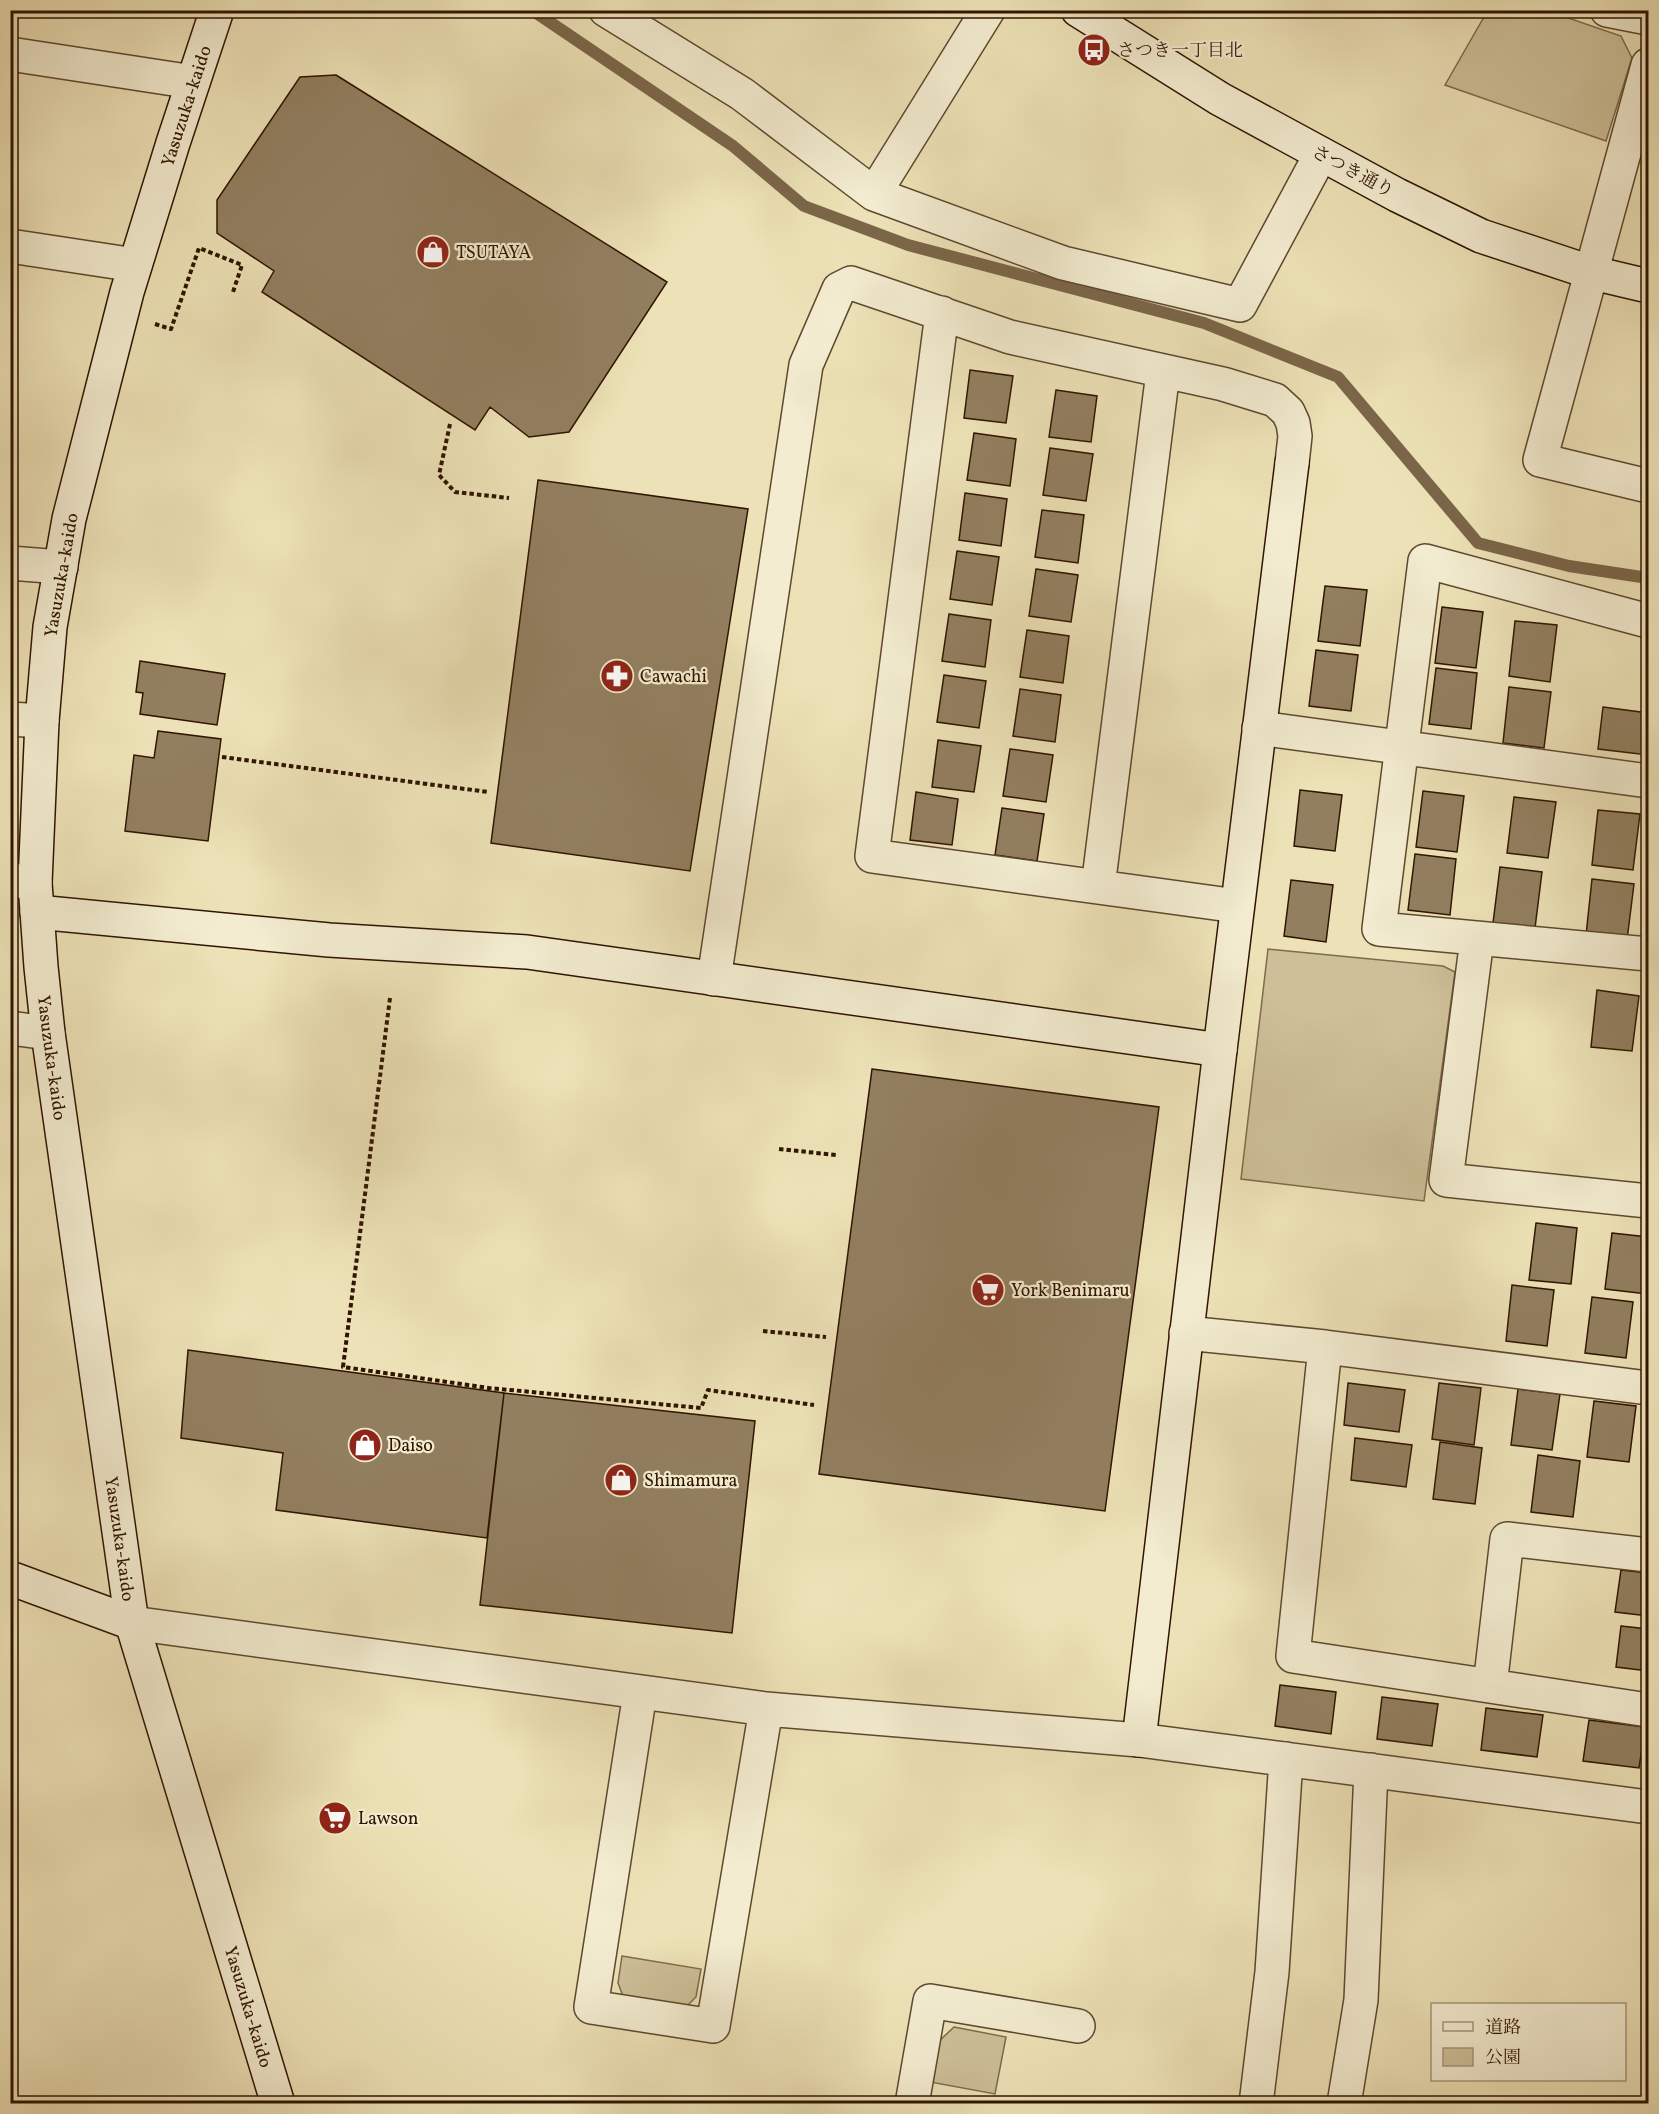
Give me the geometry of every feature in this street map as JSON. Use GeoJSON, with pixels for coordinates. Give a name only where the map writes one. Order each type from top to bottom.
{"type":"FeatureCollection","features":[{"type":"Feature","properties":{"kind":"street"},"geometry":{"type":"LineString","coordinates":[[606,10],[742,94],[874,194],[1063,263],[1240,305],[1321,154]]}},
{"type":"Feature","properties":{"kind":"street"},"geometry":{"type":"LineString","coordinates":[[874,194],[988,10]]}},
{"type":"Feature","properties":{"kind":"street","name":"さつき通り"},"geometry":{"type":"LineString","coordinates":[[1078,10],[1220,99],[1398,195],[1481,236],[1593,273],[1648,286]]}},
{"type":"Feature","properties":{"kind":"street"},"geometry":{"type":"LineString","coordinates":[[1607,10],[1648,18]]}},
{"type":"Feature","properties":{"kind":"street","name":"Yasuzuka-kaido"},"geometry":{"type":"LineString","coordinates":[[215,11],[135,265],[72,508],[50,627],[26,720],[28,892],[41,966],[48,1033],[132,1623],[278,2103]]}},
{"type":"Feature","properties":{"kind":"street"},"geometry":{"type":"LineString","coordinates":[[10,54],[193,82]]}},
{"type":"Feature","properties":{"kind":"street"},"geometry":{"type":"LineString","coordinates":[[1648,65],[1593,273],[1540,459],[1648,486]]}},
{"type":"Feature","properties":{"kind":"street"},"geometry":{"type":"LineString","coordinates":[[10,246],[135,265]]}},
{"type":"Feature","properties":{"kind":"street"},"geometry":{"type":"LineString","coordinates":[[714,979],[806,365],[839,289],[851,283],[1010,337],[1223,384],[1275,400],[1288,412],[1295,436],[1292,463],[1237,906],[1139,1740]]}},
{"type":"Feature","properties":{"kind":"street"},"geometry":{"type":"LineString","coordinates":[[942,313],[872,856],[1237,906]]}},
{"type":"Feature","properties":{"kind":"street"},"geometry":{"type":"LineString","coordinates":[[1098,887],[1163,372]]}},
{"type":"Feature","properties":{"kind":"street"},"geometry":{"type":"LineString","coordinates":[[1648,621],[1425,561],[1379,929],[1648,954]]}},
{"type":"Feature","properties":{"kind":"street"},"geometry":{"type":"LineString","coordinates":[[10,563],[61,567]]}},
{"type":"Feature","properties":{"kind":"street"},"geometry":{"type":"LineString","coordinates":[[1259,728],[1648,781]]}},
{"type":"Feature","properties":{"kind":"street"},"geometry":{"type":"LineString","coordinates":[[28,892],[329,940],[527,952],[1220,1050]]}},
{"type":"Feature","properties":{"kind":"street"},"geometry":{"type":"LineString","coordinates":[[1477,939],[1446,1180],[1648,1201]]}},
{"type":"Feature","properties":{"kind":"street"},"geometry":{"type":"LineString","coordinates":[[10,1028],[48,1033]]}},
{"type":"Feature","properties":{"kind":"street"},"geometry":{"type":"LineString","coordinates":[[1186,1333],[1325,1347],[1648,1388]]}},
{"type":"Feature","properties":{"kind":"street"},"geometry":{"type":"LineString","coordinates":[[1325,1347],[1293,1656],[1648,1710]]}},
{"type":"Feature","properties":{"kind":"street"},"geometry":{"type":"LineString","coordinates":[[1490,1686],[1507,1539],[1648,1555]]}},
{"type":"Feature","properties":{"kind":"street"},"geometry":{"type":"LineString","coordinates":[[10,1578],[132,1623],[766,1709],[1139,1740],[1648,1807]]}},
{"type":"Feature","properties":{"kind":"street"},"geometry":{"type":"LineString","coordinates":[[640,1693],[591,2007],[713,2026],[766,1709]]}},
{"type":"Feature","properties":{"kind":"street"},"geometry":{"type":"LineString","coordinates":[[1256,2103],[1272,1972],[1286,1759]]}},
{"type":"Feature","properties":{"kind":"street"},"geometry":{"type":"LineString","coordinates":[[1344,2103],[1361,2000],[1371,1770]]}},
{"type":"Feature","properties":{"kind":"street"},"geometry":{"type":"LineString","coordinates":[[912,2103],[930,2001],[1078,2026]]}},
{"type":"Feature","properties":{"kind":"path"},"geometry":{"type":"LineString","coordinates":[[149,322],[171,329],[199,248],[243,265],[233,292]]}},
{"type":"Feature","properties":{"kind":"path"},"geometry":{"type":"LineString","coordinates":[[450,424],[439,475],[454,492],[509,498]]}},
{"type":"Feature","properties":{"kind":"path"},"geometry":{"type":"LineString","coordinates":[[222,757],[488,792]]}},
{"type":"Feature","properties":{"kind":"path"},"geometry":{"type":"LineString","coordinates":[[390,998],[343,1367],[489,1388],[702,1408],[708,1390],[814,1405]]}},
{"type":"Feature","properties":{"kind":"path"},"geometry":{"type":"LineString","coordinates":[[779,1149],[836,1155]]}},
{"type":"Feature","properties":{"kind":"path"},"geometry":{"type":"LineString","coordinates":[[763,1331],[826,1337]]}},
{"type":"Feature","properties":{"kind":"green space"},"geometry":{"type":"Polygon","coordinates":[[[1488,10],[1548,11],[1621,36],[1632,58],[1606,141],[1445,85],[1488,10]]]}},
{"type":"Feature","properties":{"kind":"green space"},"geometry":{"type":"Polygon","coordinates":[[[1268,949],[1443,966],[1455,972],[1424,1201],[1241,1179],[1268,949]]]}},
{"type":"Feature","properties":{"kind":"green space"},"geometry":{"type":"Polygon","coordinates":[[[622,1956],[701,1969],[696,1997],[684,2009],[624,1999],[618,1983],[622,1956]]]}},
{"type":"Feature","properties":{"kind":"green space"},"geometry":{"type":"Polygon","coordinates":[[[954,2027],[1006,2037],[995,2094],[930,2082],[937,2043],[954,2027]]]}},
{"type":"Feature","properties":{"kind":"building","name":"TSUTAYA"},"geometry":{"type":"Polygon","coordinates":[[[336,75],[667,282],[569,432],[529,437],[490,407],[475,430],[262,292],[274,271],[217,233],[217,200],[300,77],[336,75]]]}},
{"type":"Feature","properties":{"kind":"building"},"geometry":{"type":"Polygon","coordinates":[[[970,370],[1013,376],[1006,423],[964,418],[970,370]]]}},
{"type":"Feature","properties":{"kind":"building"},"geometry":{"type":"Polygon","coordinates":[[[1056,390],[1097,396],[1091,442],[1049,437],[1056,390]]]}},
{"type":"Feature","properties":{"kind":"building"},"geometry":{"type":"Polygon","coordinates":[[[974,433],[1016,439],[1010,486],[967,480],[974,433]]]}},
{"type":"Feature","properties":{"kind":"building"},"geometry":{"type":"Polygon","coordinates":[[[1050,448],[1093,454],[1086,501],[1043,495],[1050,448]]]}},
{"type":"Feature","properties":{"kind":"building","name":"Cawachi"},"geometry":{"type":"Polygon","coordinates":[[[538,480],[748,509],[690,871],[491,843],[538,480]]]}},
{"type":"Feature","properties":{"kind":"building"},"geometry":{"type":"Polygon","coordinates":[[[965,493],[1007,499],[1001,546],[959,540],[965,493]]]}},
{"type":"Feature","properties":{"kind":"building"},"geometry":{"type":"Polygon","coordinates":[[[1042,510],[1084,515],[1078,563],[1035,557],[1042,510]]]}},
{"type":"Feature","properties":{"kind":"building"},"geometry":{"type":"Polygon","coordinates":[[[957,551],[999,557],[992,605],[950,599],[957,551]]]}},
{"type":"Feature","properties":{"kind":"building"},"geometry":{"type":"Polygon","coordinates":[[[1036,569],[1078,575],[1071,622],[1029,616],[1036,569]]]}},
{"type":"Feature","properties":{"kind":"building"},"geometry":{"type":"Polygon","coordinates":[[[1325,586],[1367,590],[1360,646],[1318,641],[1325,586]]]}},
{"type":"Feature","properties":{"kind":"building"},"geometry":{"type":"Polygon","coordinates":[[[1442,607],[1483,612],[1476,668],[1435,663],[1442,607]]]}},
{"type":"Feature","properties":{"kind":"building"},"geometry":{"type":"Polygon","coordinates":[[[949,614],[991,620],[985,667],[942,661],[949,614]]]}},
{"type":"Feature","properties":{"kind":"building"},"geometry":{"type":"Polygon","coordinates":[[[1515,621],[1557,625],[1550,682],[1509,676],[1515,621]]]}},
{"type":"Feature","properties":{"kind":"building"},"geometry":{"type":"Polygon","coordinates":[[[1027,630],[1069,636],[1063,683],[1020,677],[1027,630]]]}},
{"type":"Feature","properties":{"kind":"building"},"geometry":{"type":"Polygon","coordinates":[[[1316,650],[1358,655],[1351,711],[1309,706],[1316,650]]]}},
{"type":"Feature","properties":{"kind":"building"},"geometry":{"type":"Polygon","coordinates":[[[140,661],[225,674],[217,725],[140,714],[143,693],[136,692],[140,661]]]}},
{"type":"Feature","properties":{"kind":"building"},"geometry":{"type":"Polygon","coordinates":[[[1436,668],[1477,673],[1471,729],[1429,724],[1436,668]]]}},
{"type":"Feature","properties":{"kind":"building"},"geometry":{"type":"Polygon","coordinates":[[[944,675],[986,681],[979,728],[937,722],[944,675]]]}},
{"type":"Feature","properties":{"kind":"building"},"geometry":{"type":"Polygon","coordinates":[[[1509,687],[1551,692],[1544,748],[1503,743],[1509,687]]]}},
{"type":"Feature","properties":{"kind":"building"},"geometry":{"type":"Polygon","coordinates":[[[1020,689],[1061,695],[1055,742],[1013,736],[1020,689]]]}},
{"type":"Feature","properties":{"kind":"building"},"geometry":{"type":"Polygon","coordinates":[[[1603,707],[1648,713],[1648,755],[1598,749],[1603,707]]]}},
{"type":"Feature","properties":{"kind":"building"},"geometry":{"type":"Polygon","coordinates":[[[158,731],[221,739],[208,841],[125,831],[134,755],[154,758],[158,731]]]}},
{"type":"Feature","properties":{"kind":"building"},"geometry":{"type":"Polygon","coordinates":[[[938,740],[981,746],[974,792],[932,787],[938,740]]]}},
{"type":"Feature","properties":{"kind":"building"},"geometry":{"type":"Polygon","coordinates":[[[1010,749],[1053,755],[1046,802],[1003,796],[1010,749]]]}},
{"type":"Feature","properties":{"kind":"building"},"geometry":{"type":"Polygon","coordinates":[[[1300,790],[1342,795],[1335,851],[1294,846],[1300,790]]]}},
{"type":"Feature","properties":{"kind":"building"},"geometry":{"type":"Polygon","coordinates":[[[1423,791],[1464,796],[1457,852],[1416,847],[1423,791]]]}},
{"type":"Feature","properties":{"kind":"building"},"geometry":{"type":"Polygon","coordinates":[[[916,792],[958,799],[952,845],[910,840],[916,792]]]}},
{"type":"Feature","properties":{"kind":"building"},"geometry":{"type":"Polygon","coordinates":[[[1514,797],[1556,802],[1548,858],[1507,853],[1514,797]]]}},
{"type":"Feature","properties":{"kind":"building"},"geometry":{"type":"Polygon","coordinates":[[[1002,808],[1044,814],[1037,861],[995,855],[1002,808]]]}},
{"type":"Feature","properties":{"kind":"building"},"geometry":{"type":"Polygon","coordinates":[[[1598,810],[1640,814],[1633,870],[1592,865],[1598,810]]]}},
{"type":"Feature","properties":{"kind":"building"},"geometry":{"type":"Polygon","coordinates":[[[1415,854],[1456,859],[1450,915],[1408,910],[1415,854]]]}},
{"type":"Feature","properties":{"kind":"building"},"geometry":{"type":"Polygon","coordinates":[[[1500,867],[1542,872],[1535,928],[1493,923],[1500,867]]]}},
{"type":"Feature","properties":{"kind":"building"},"geometry":{"type":"Polygon","coordinates":[[[1592,879],[1634,884],[1627,940],[1586,935],[1592,879]]]}},
{"type":"Feature","properties":{"kind":"building"},"geometry":{"type":"Polygon","coordinates":[[[1291,880],[1333,885],[1326,942],[1284,936],[1291,880]]]}},
{"type":"Feature","properties":{"kind":"building"},"geometry":{"type":"Polygon","coordinates":[[[1597,990],[1639,996],[1632,1051],[1591,1047],[1597,990]]]}},
{"type":"Feature","properties":{"kind":"building","name":"York Benimaru"},"geometry":{"type":"Polygon","coordinates":[[[872,1069],[1159,1107],[1105,1511],[819,1474],[872,1069]]]}},
{"type":"Feature","properties":{"kind":"building"},"geometry":{"type":"Polygon","coordinates":[[[1536,1223],[1577,1228],[1571,1284],[1529,1280],[1536,1223]]]}},
{"type":"Feature","properties":{"kind":"building"},"geometry":{"type":"Polygon","coordinates":[[[1612,1233],[1648,1237],[1647,1294],[1605,1289],[1612,1233]]]}},
{"type":"Feature","properties":{"kind":"building"},"geometry":{"type":"Polygon","coordinates":[[[1512,1285],[1554,1290],[1547,1346],[1506,1341],[1512,1285]]]}},
{"type":"Feature","properties":{"kind":"building"},"geometry":{"type":"Polygon","coordinates":[[[1592,1297],[1633,1302],[1626,1358],[1585,1353],[1592,1297]]]}},
{"type":"Feature","properties":{"kind":"building","name":"Daiso"},"geometry":{"type":"Polygon","coordinates":[[[188,1350],[504,1393],[487,1538],[276,1510],[283,1453],[181,1438],[188,1350]]]}},
{"type":"Feature","properties":{"kind":"building"},"geometry":{"type":"Polygon","coordinates":[[[1348,1383],[1405,1390],[1399,1432],[1344,1425],[1348,1383]]]}},
{"type":"Feature","properties":{"kind":"building"},"geometry":{"type":"Polygon","coordinates":[[[1439,1383],[1481,1388],[1474,1445],[1432,1439],[1439,1383]]]}},
{"type":"Feature","properties":{"kind":"building"},"geometry":{"type":"Polygon","coordinates":[[[1518,1389],[1560,1394],[1552,1450],[1511,1445],[1518,1389]]]}},
{"type":"Feature","properties":{"kind":"building","name":"Shimamura"},"geometry":{"type":"Polygon","coordinates":[[[504,1393],[755,1421],[732,1633],[480,1605],[504,1393]]]}},
{"type":"Feature","properties":{"kind":"building"},"geometry":{"type":"Polygon","coordinates":[[[1594,1401],[1636,1406],[1629,1462],[1587,1457],[1594,1401]]]}},
{"type":"Feature","properties":{"kind":"building"},"geometry":{"type":"Polygon","coordinates":[[[1355,1438],[1412,1445],[1406,1487],[1351,1480],[1355,1438]]]}},
{"type":"Feature","properties":{"kind":"building"},"geometry":{"type":"Polygon","coordinates":[[[1440,1442],[1482,1448],[1475,1504],[1433,1499],[1440,1442]]]}},
{"type":"Feature","properties":{"kind":"building"},"geometry":{"type":"Polygon","coordinates":[[[1538,1455],[1580,1461],[1573,1517],[1531,1512],[1538,1455]]]}},
{"type":"Feature","properties":{"kind":"building"},"geometry":{"type":"Polygon","coordinates":[[[1621,1570],[1648,1573],[1648,1616],[1615,1612],[1621,1570]]]}},
{"type":"Feature","properties":{"kind":"building"},"geometry":{"type":"Polygon","coordinates":[[[1621,1626],[1648,1629],[1648,1671],[1616,1667],[1621,1626]]]}},
{"type":"Feature","properties":{"kind":"building"},"geometry":{"type":"Polygon","coordinates":[[[1280,1685],[1336,1692],[1331,1734],[1275,1726],[1280,1685]]]}},
{"type":"Feature","properties":{"kind":"building"},"geometry":{"type":"Polygon","coordinates":[[[1382,1697],[1438,1704],[1432,1746],[1377,1739],[1382,1697]]]}},
{"type":"Feature","properties":{"kind":"building"},"geometry":{"type":"Polygon","coordinates":[[[1486,1708],[1543,1715],[1537,1757],[1481,1750],[1486,1708]]]}},
{"type":"Feature","properties":{"kind":"building"},"geometry":{"type":"Polygon","coordinates":[[[1589,1720],[1645,1727],[1639,1768],[1583,1761],[1589,1720]]]}},
{"type":"Feature","properties":{"kind":"waterway"},"geometry":{"type":"LineString","coordinates":[[532,10],[733,146],[804,206],[908,245],[1204,323],[1338,377],[1478,543],[1569,566],[1648,578]]}},
{"type":"Feature","properties":{"kind":"place","name":"さつき一丁目北"},"geometry":{"type":"Point","coordinates":[1094,50]}},
{"type":"Feature","properties":{"kind":"place","name":"TSUTAYA"},"geometry":{"type":"Point","coordinates":[433,252]}},
{"type":"Feature","properties":{"kind":"place","name":"Cawachi"},"geometry":{"type":"Point","coordinates":[617,676]}},
{"type":"Feature","properties":{"kind":"place","name":"York Benimaru"},"geometry":{"type":"Point","coordinates":[988,1290]}},
{"type":"Feature","properties":{"kind":"place","name":"Daiso"},"geometry":{"type":"Point","coordinates":[365,1445]}},
{"type":"Feature","properties":{"kind":"place","name":"Shimamura"},"geometry":{"type":"Point","coordinates":[621,1480]}},
{"type":"Feature","properties":{"kind":"place","name":"Lawson"},"geometry":{"type":"Point","coordinates":[335,1818]}}]}
